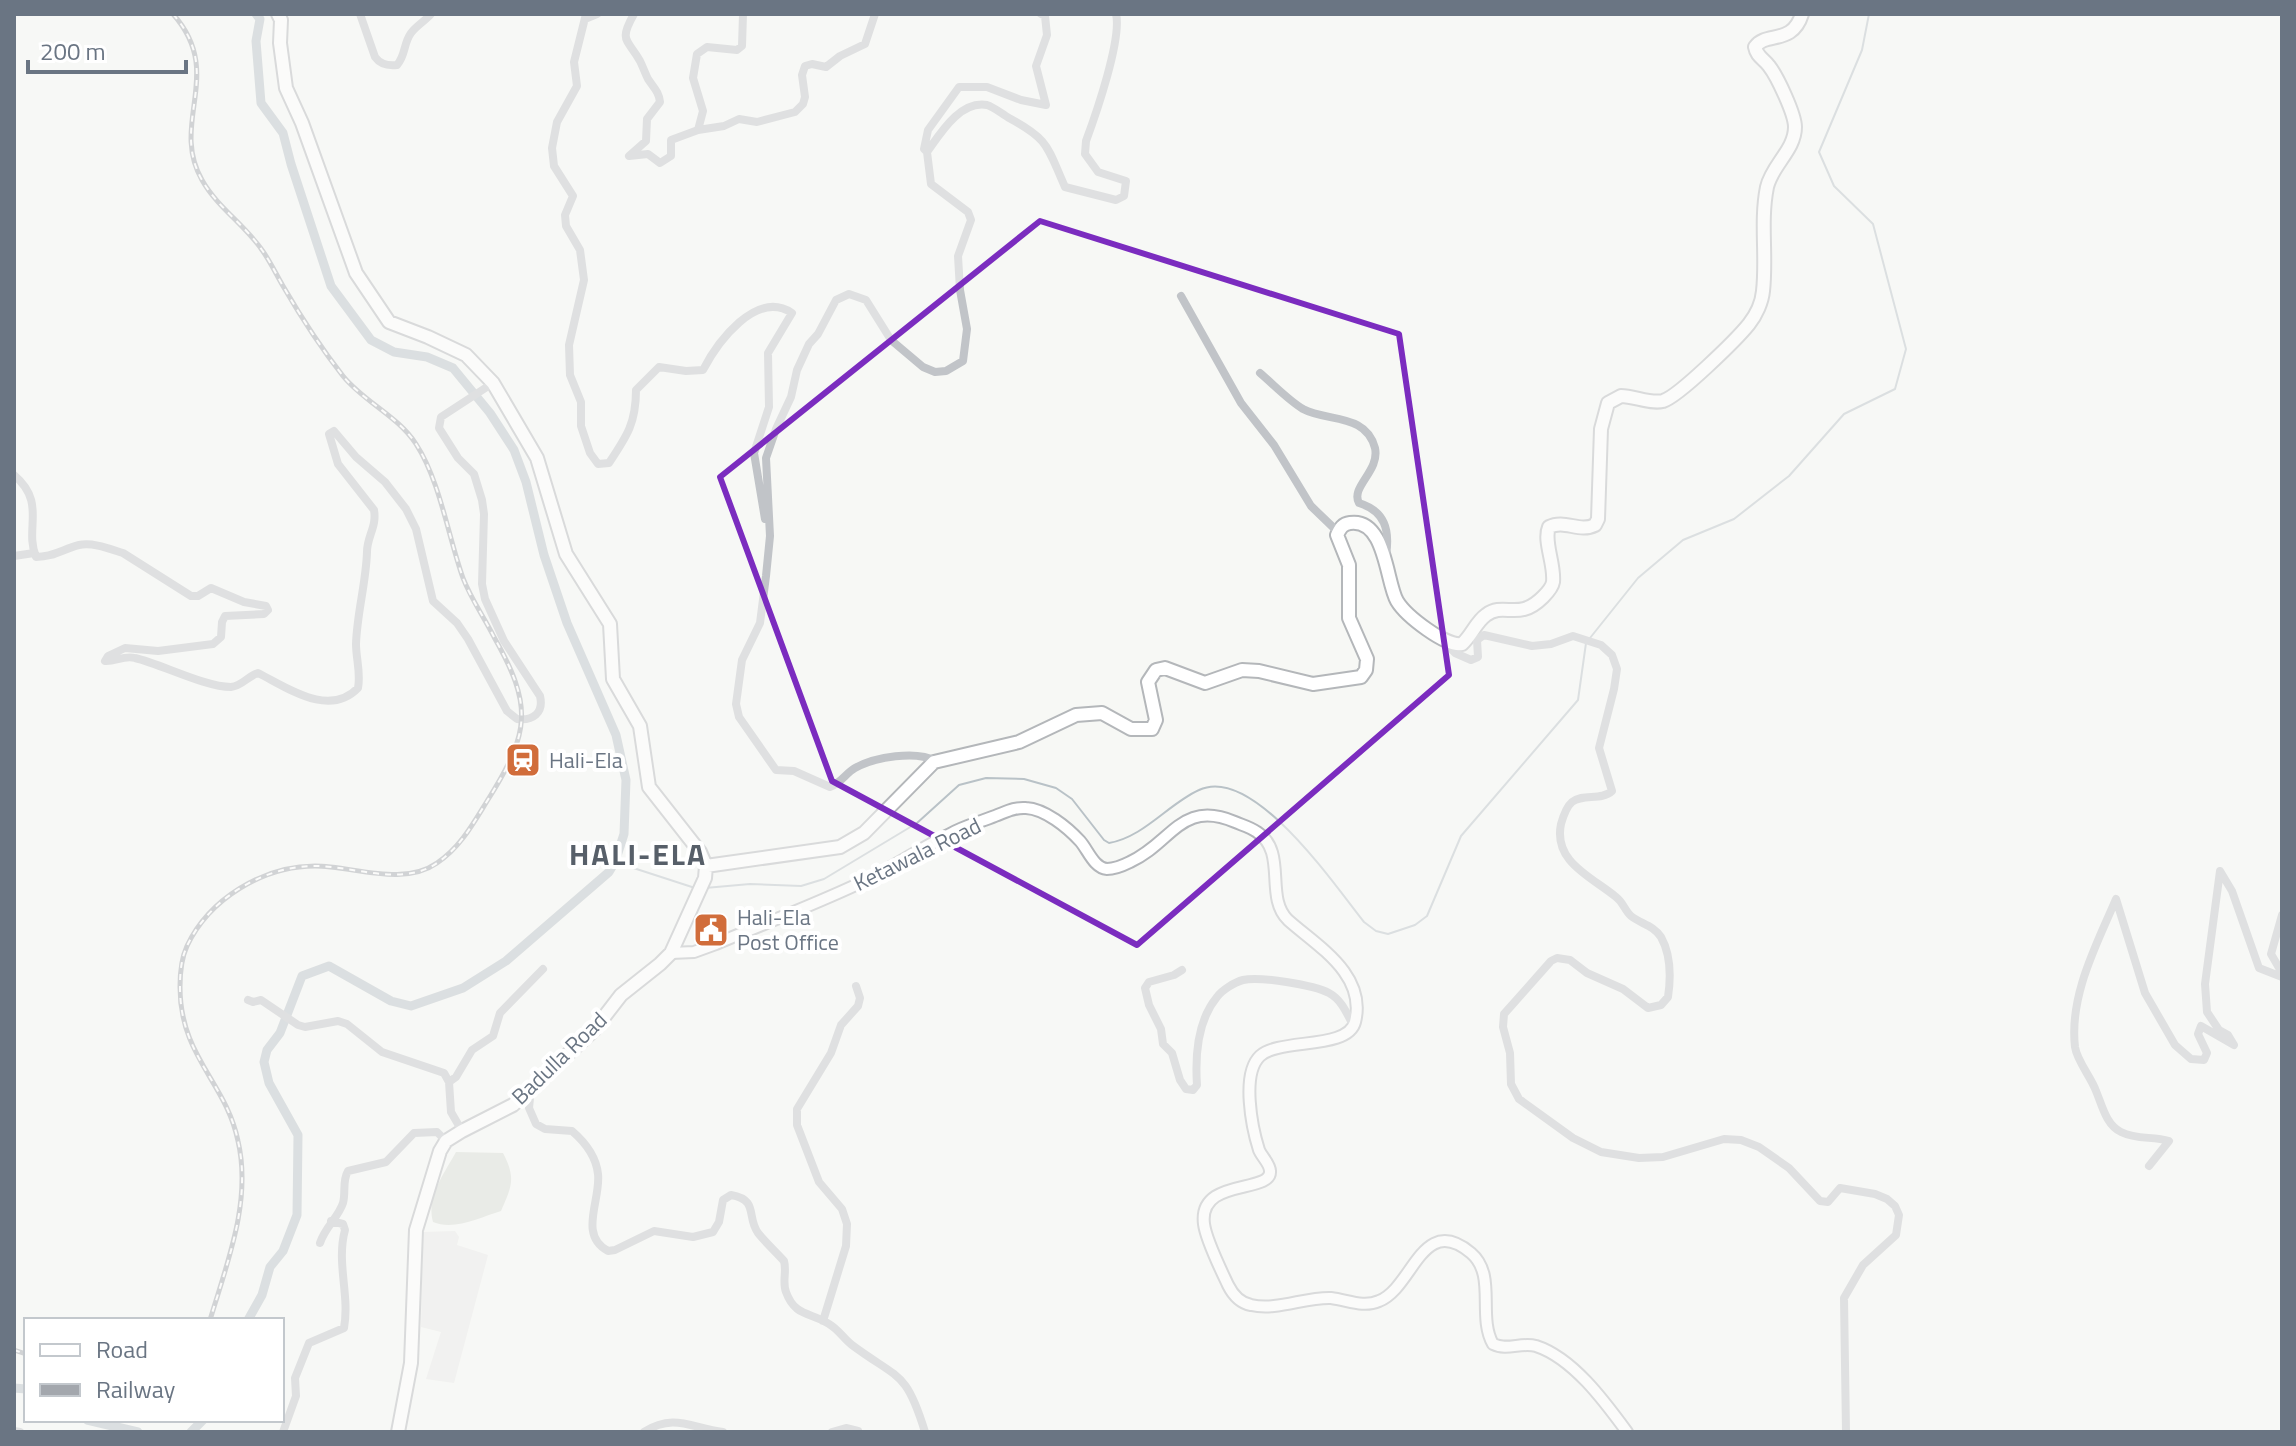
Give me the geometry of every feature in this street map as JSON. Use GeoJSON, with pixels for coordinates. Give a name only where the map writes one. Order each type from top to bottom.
{"type":"FeatureCollection","features":[{"type":"Feature","properties":{"kind":"highway"},"geometry":{"type":"LineString","coordinates":[[278,14],[286,88],[302,123],[356,273],[389,322],[466,355],[537,458],[566,554],[610,624],[613,679],[640,726],[649,787],[700,852],[706,872],[840,847],[864,833],[936,761],[1019,742],[1065,719],[1085,713],[1108,714],[1131,729],[1152,729],[1156,720],[1148,682],[1156,670],[1165,668],[1205,683],[1242,670],[1313,684],[1361,677],[1366,670],[1367,659],[1349,618],[1349,565],[1338,539],[1338,532],[1349,523],[1364,526],[1386,556],[1391,587],[1400,605],[1444,641],[1462,644],[1490,612],[1525,611],[1544,596],[1553,583],[1552,558],[1546,533],[1549,527],[1561,523],[1586,529],[1595,525],[1599,511],[1601,429],[1610,400],[1621,396],[1654,401],[1669,398],[1736,337],[1755,314],[1763,292],[1762,244],[1767,188],[1774,169],[1792,141],[1795,127],[1773,73],[1756,54],[1755,47],[1762,40],[1786,35],[1798,24],[1802,14]]}},
{"type":"Feature","properties":{"kind":"highway","name":"Badulla Road"},"geometry":{"type":"LineString","coordinates":[[446,1141],[513,1105],[594,1030],[621,995],[671,953],[706,872]]}},
{"type":"Feature","properties":{"kind":"highway"},"geometry":{"type":"LineString","coordinates":[[398,1432],[411,1363],[416,1230],[446,1141]]}},
{"type":"Feature","properties":{"kind":"main road","name":"Ketawala Road"},"geometry":{"type":"LineString","coordinates":[[671,953],[694,952],[859,884],[953,832],[1017,808],[1041,810],[1077,838],[1097,865],[1107,869],[1133,861],[1192,818],[1207,813],[1216,814],[1262,835],[1273,856],[1282,913],[1335,959],[1348,976],[1356,1012],[1354,1027]]}},
{"type":"Feature","properties":{"kind":"main road"},"geometry":{"type":"LineString","coordinates":[[1354,1027],[1336,1037],[1267,1051],[1255,1064],[1249,1095],[1259,1149],[1269,1167],[1270,1176],[1267,1181],[1257,1185],[1227,1189],[1219,1194],[1205,1210],[1203,1222],[1229,1287],[1238,1299],[1259,1307],[1326,1298],[1372,1304],[1384,1300],[1395,1291],[1421,1253],[1429,1247],[1447,1241],[1459,1245],[1473,1254],[1483,1268],[1484,1319],[1493,1344],[1499,1347],[1539,1347],[1563,1362],[1597,1390],[1627,1432]]}},
{"type":"Feature","properties":{"kind":"street"},"geometry":{"type":"LineString","coordinates":[[360,14],[375,57],[390,66],[397,65],[404,57],[406,41],[412,31],[431,14]]}},
{"type":"Feature","properties":{"kind":"street"},"geometry":{"type":"LineString","coordinates":[[597,14],[586,16],[574,62],[577,86],[557,122],[552,148],[554,166],[573,196],[565,215],[566,226],[580,250],[584,280],[569,345],[570,375],[581,402],[581,426],[590,453],[598,464],[609,463],[636,414],[636,390],[659,367],[703,370],[722,337],[744,318],[771,308],[787,309],[792,313],[768,353],[769,407],[753,462],[770,536]]}},
{"type":"Feature","properties":{"kind":"street"},"geometry":{"type":"LineString","coordinates":[[634,14],[626,34],[626,44],[639,58],[659,94],[660,102],[647,119],[646,141],[629,156],[648,154],[660,163],[671,156],[671,140],[739,119],[757,122],[795,112],[805,97],[802,75],[805,66],[826,67],[865,44],[875,14]]}},
{"type":"Feature","properties":{"kind":"street"},"geometry":{"type":"LineString","coordinates":[[698,130],[703,111],[693,78],[697,54],[707,47],[737,50],[742,46],[743,14]]}},
{"type":"Feature","properties":{"kind":"street"},"geometry":{"type":"LineString","coordinates":[[936,761],[909,756],[876,760],[853,769],[838,784],[830,787],[794,771],[776,770],[739,717],[736,704],[742,660],[760,623],[770,536],[766,458],[791,397],[797,370],[836,300],[849,294],[866,300],[891,340],[923,367],[935,372],[946,371],[963,361],[967,329],[958,256],[971,220],[968,212],[931,184],[924,149],[928,130],[959,87],[987,87],[1031,103],[1046,105],[1036,66],[1047,35],[1045,16],[1041,14]]}},
{"type":"Feature","properties":{"kind":"street"},"geometry":{"type":"LineString","coordinates":[[927,152],[959,114],[973,106],[989,105],[1034,131],[1047,146],[1065,187],[1116,200],[1124,196],[1126,181],[1098,172],[1085,154],[1086,141],[1115,48],[1116,14]]}},
{"type":"Feature","properties":{"kind":"street"},"geometry":{"type":"LineString","coordinates":[[1181,296],[1241,403],[1274,445],[1311,506],[1338,532]]}},
{"type":"Feature","properties":{"kind":"street"},"geometry":{"type":"LineString","coordinates":[[1260,373],[1303,409],[1357,423],[1370,438],[1375,449],[1374,463],[1356,492],[1356,498],[1359,503],[1372,507],[1382,519],[1389,537],[1386,556]]}},
{"type":"Feature","properties":{"kind":"street"},"geometry":{"type":"LineString","coordinates":[[14,475],[29,491],[35,524],[36,557],[52,557],[81,545],[111,549],[123,553],[191,596],[198,596],[211,588],[244,602],[266,606],[268,610],[264,614],[225,616],[221,637],[213,644],[158,651],[125,648],[108,656],[105,661],[132,657],[229,687],[239,685],[258,673],[308,698],[331,701],[354,692],[360,680],[356,643],[366,581],[367,546],[376,519],[374,510],[338,464],[329,434],[334,431],[356,457],[385,482],[406,509],[416,529],[433,601],[457,623],[468,639],[507,711],[517,719],[531,719],[542,704],[540,696],[504,641],[485,599],[482,584],[484,514],[474,474],[458,458],[439,428],[441,417],[488,386]]}},
{"type":"Feature","properties":{"kind":"street"},"geometry":{"type":"LineString","coordinates":[[14,556],[34,553]]}},
{"type":"Feature","properties":{"kind":"street"},"geometry":{"type":"LineString","coordinates":[[1444,641],[1455,653],[1471,660],[1478,657],[1477,640],[1484,635],[1532,646],[1580,637],[1601,645],[1612,655],[1617,669],[1599,748],[1612,791],[1602,797],[1579,799],[1571,803],[1561,827],[1560,847],[1566,857],[1589,878],[1620,899],[1629,915],[1659,934],[1669,964],[1668,997],[1661,1005],[1648,1008],[1623,989],[1587,973],[1570,960],[1557,958],[1504,1014],[1511,1084],[1519,1099],[1573,1138],[1601,1152],[1639,1158],[1663,1157],[1724,1139],[1741,1140],[1759,1147],[1789,1168],[1820,1201],[1828,1202],[1840,1188],[1849,1188],[1875,1194],[1895,1206],[1899,1215],[1896,1235],[1863,1265],[1844,1298],[1846,1432]]}},
{"type":"Feature","properties":{"kind":"street"},"geometry":{"type":"LineString","coordinates":[[2149,1166],[2169,1141],[2140,1138],[2118,1131],[2108,1120],[2075,1049],[2084,970],[2116,899],[2145,993],[2175,1045],[2191,1059],[2204,1060],[2207,1053],[2198,1034],[2201,1026],[2234,1045],[2207,1012],[2205,984],[2220,871],[2232,891],[2250,950],[2259,968],[2282,975]]}},
{"type":"Feature","properties":{"kind":"street"},"geometry":{"type":"LineString","coordinates":[[2282,915],[2271,954],[2282,975]]}},
{"type":"Feature","properties":{"kind":"street"},"geometry":{"type":"LineString","coordinates":[[449,1082],[456,1077],[472,1050],[493,1036],[500,1013],[543,969]]}},
{"type":"Feature","properties":{"kind":"street"},"geometry":{"type":"LineString","coordinates":[[1182,970],[1149,982],[1145,988],[1149,1005],[1161,1029],[1163,1044],[1172,1053],[1186,1089],[1193,1090],[1197,1085],[1197,1039],[1201,1025],[1218,994],[1243,980],[1289,983],[1328,992],[1342,1004],[1354,1027]]}},
{"type":"Feature","properties":{"kind":"street"},"geometry":{"type":"LineString","coordinates":[[823,1321],[846,1246],[847,1224],[842,1209],[819,1182],[797,1125],[797,1109],[831,1053],[841,1025],[858,1006],[860,998],[856,986]]}},
{"type":"Feature","properties":{"kind":"street"},"geometry":{"type":"LineString","coordinates":[[248,1000],[261,1000],[305,1027],[338,1021],[347,1024],[382,1052],[444,1073],[449,1082],[451,1112],[462,1131]]}},
{"type":"Feature","properties":{"kind":"street"},"geometry":{"type":"LineString","coordinates":[[531,1088],[529,1108],[536,1124],[545,1129],[572,1131],[591,1150],[598,1174],[591,1219],[594,1233],[603,1248],[615,1250],[654,1231],[693,1237],[713,1232],[719,1222],[723,1200],[731,1195],[739,1196],[747,1201],[758,1232],[784,1261],[784,1285],[801,1314],[823,1321],[852,1345],[893,1371],[909,1387],[925,1432]]}},
{"type":"Feature","properties":{"kind":"street"},"geometry":{"type":"LineString","coordinates":[[320,1243],[342,1206],[348,1171],[386,1162],[414,1133],[437,1132],[446,1141]]}},
{"type":"Feature","properties":{"kind":"street"},"geometry":{"type":"LineString","coordinates":[[283,1432],[296,1396],[295,1378],[309,1343],[344,1328],[347,1311],[342,1281],[345,1230],[343,1224],[331,1221]]}},
{"type":"Feature","properties":{"kind":"street"},"geometry":{"type":"LineString","coordinates":[[644,1432],[675,1421],[702,1430],[723,1432]]}},
{"type":"Feature","properties":{"kind":"street"},"geometry":{"type":"LineString","coordinates":[[832,1432],[846,1428],[858,1431]]}},
{"type":"Feature","properties":{"kind":"street"},"geometry":{"type":"LineString","coordinates":[[14,1431],[20,1432]]}},
{"type":"Feature","properties":{"kind":"highlighted area"},"geometry":{"type":"Polygon","coordinates":[[[1040,221],[1399,334],[1449,675],[1137,945],[832,781],[720,477],[1040,221]]]}},
{"type":"Feature","properties":{"kind":"shaded area"},"geometry":{"type":"Polygon","coordinates":[[[456,1152],[503,1153],[510,1169],[511,1182],[501,1211],[458,1224],[433,1222],[434,1195],[456,1152]]]}},
{"type":"Feature","properties":{"kind":"shaded area"},"geometry":{"type":"Polygon","coordinates":[[[455,1231],[459,1237],[457,1245],[488,1255],[454,1383],[426,1379],[441,1332],[421,1327],[423,1232],[455,1231]]]}},
{"type":"Feature","properties":{"kind":"waterway"},"geometry":{"type":"LineString","coordinates":[[249,1318],[262,1295],[270,1267],[283,1251],[297,1215],[298,1135],[269,1083],[264,1062],[267,1050],[280,1033],[302,976],[329,966],[391,1001],[411,1006],[463,988],[506,961],[609,872],[624,834],[626,780],[616,735],[567,623],[514,450],[490,413],[453,368],[427,357],[394,352],[371,340],[331,286],[283,133],[261,103],[256,41],[260,19],[256,14]]}},
{"type":"Feature","properties":{"kind":"waterway"},"geometry":{"type":"LineString","coordinates":[[1590,638],[1638,578],[1683,540],[1734,519],[1789,476],[1844,414],[1895,389],[1906,349],[1873,224],[1834,186],[1819,152],[1862,50],[1869,14]]}},
{"type":"Feature","properties":{"kind":"waterway"},"geometry":{"type":"LineString","coordinates":[[705,888],[750,884],[801,886],[824,879],[917,823],[959,785],[986,778],[1024,779],[1056,788],[1072,799],[1109,843],[1122,840],[1145,827],[1199,790],[1220,787],[1243,795],[1267,811],[1313,858],[1364,922],[1376,931],[1388,934],[1415,925],[1427,916],[1461,836],[1578,700],[1586,643]]}},
{"type":"Feature","properties":{"kind":"waterway"},"geometry":{"type":"LineString","coordinates":[[615,862],[695,888]]}},
{"type":"Feature","properties":{"kind":"waterway"},"geometry":{"type":"LineString","coordinates":[[14,1388],[24,1389]]}},
{"type":"Feature","properties":{"kind":"waterway"},"geometry":{"type":"LineString","coordinates":[[96,1422],[138,1432]]}},
{"type":"Feature","properties":{"kind":"waterway"},"geometry":{"type":"LineString","coordinates":[[191,1432],[201,1422]]}},
{"type":"Feature","properties":{"kind":"railway"},"geometry":{"type":"LineString","coordinates":[[173,14],[188,36],[195,57],[197,78],[191,138],[193,159],[202,180],[215,199],[262,250],[304,321],[343,376],[400,425],[416,444],[437,492],[466,586],[507,661],[520,701],[522,719],[513,755],[503,775],[466,834],[437,863],[409,874],[378,874],[315,866],[276,872],[257,879],[223,900],[197,929],[187,946],[180,987],[187,1032],[232,1120],[242,1164],[236,1232],[211,1318]]}},
{"type":"Feature","properties":{"kind":"railway"},"geometry":{"type":"LineString","coordinates":[[14,1350],[24,1353]]}},
{"type":"Feature","properties":{"kind":"place","name":"Hali-Ela"},"geometry":{"type":"Point","coordinates":[523,760]}},
{"type":"Feature","properties":{"kind":"place","name":"Hali-Ela Post Office"},"geometry":{"type":"Point","coordinates":[711,930]}},
{"type":"Feature","properties":{"kind":"district","name":"HALI-ELA"},"geometry":{"type":"Point","coordinates":[638,854]}}]}
